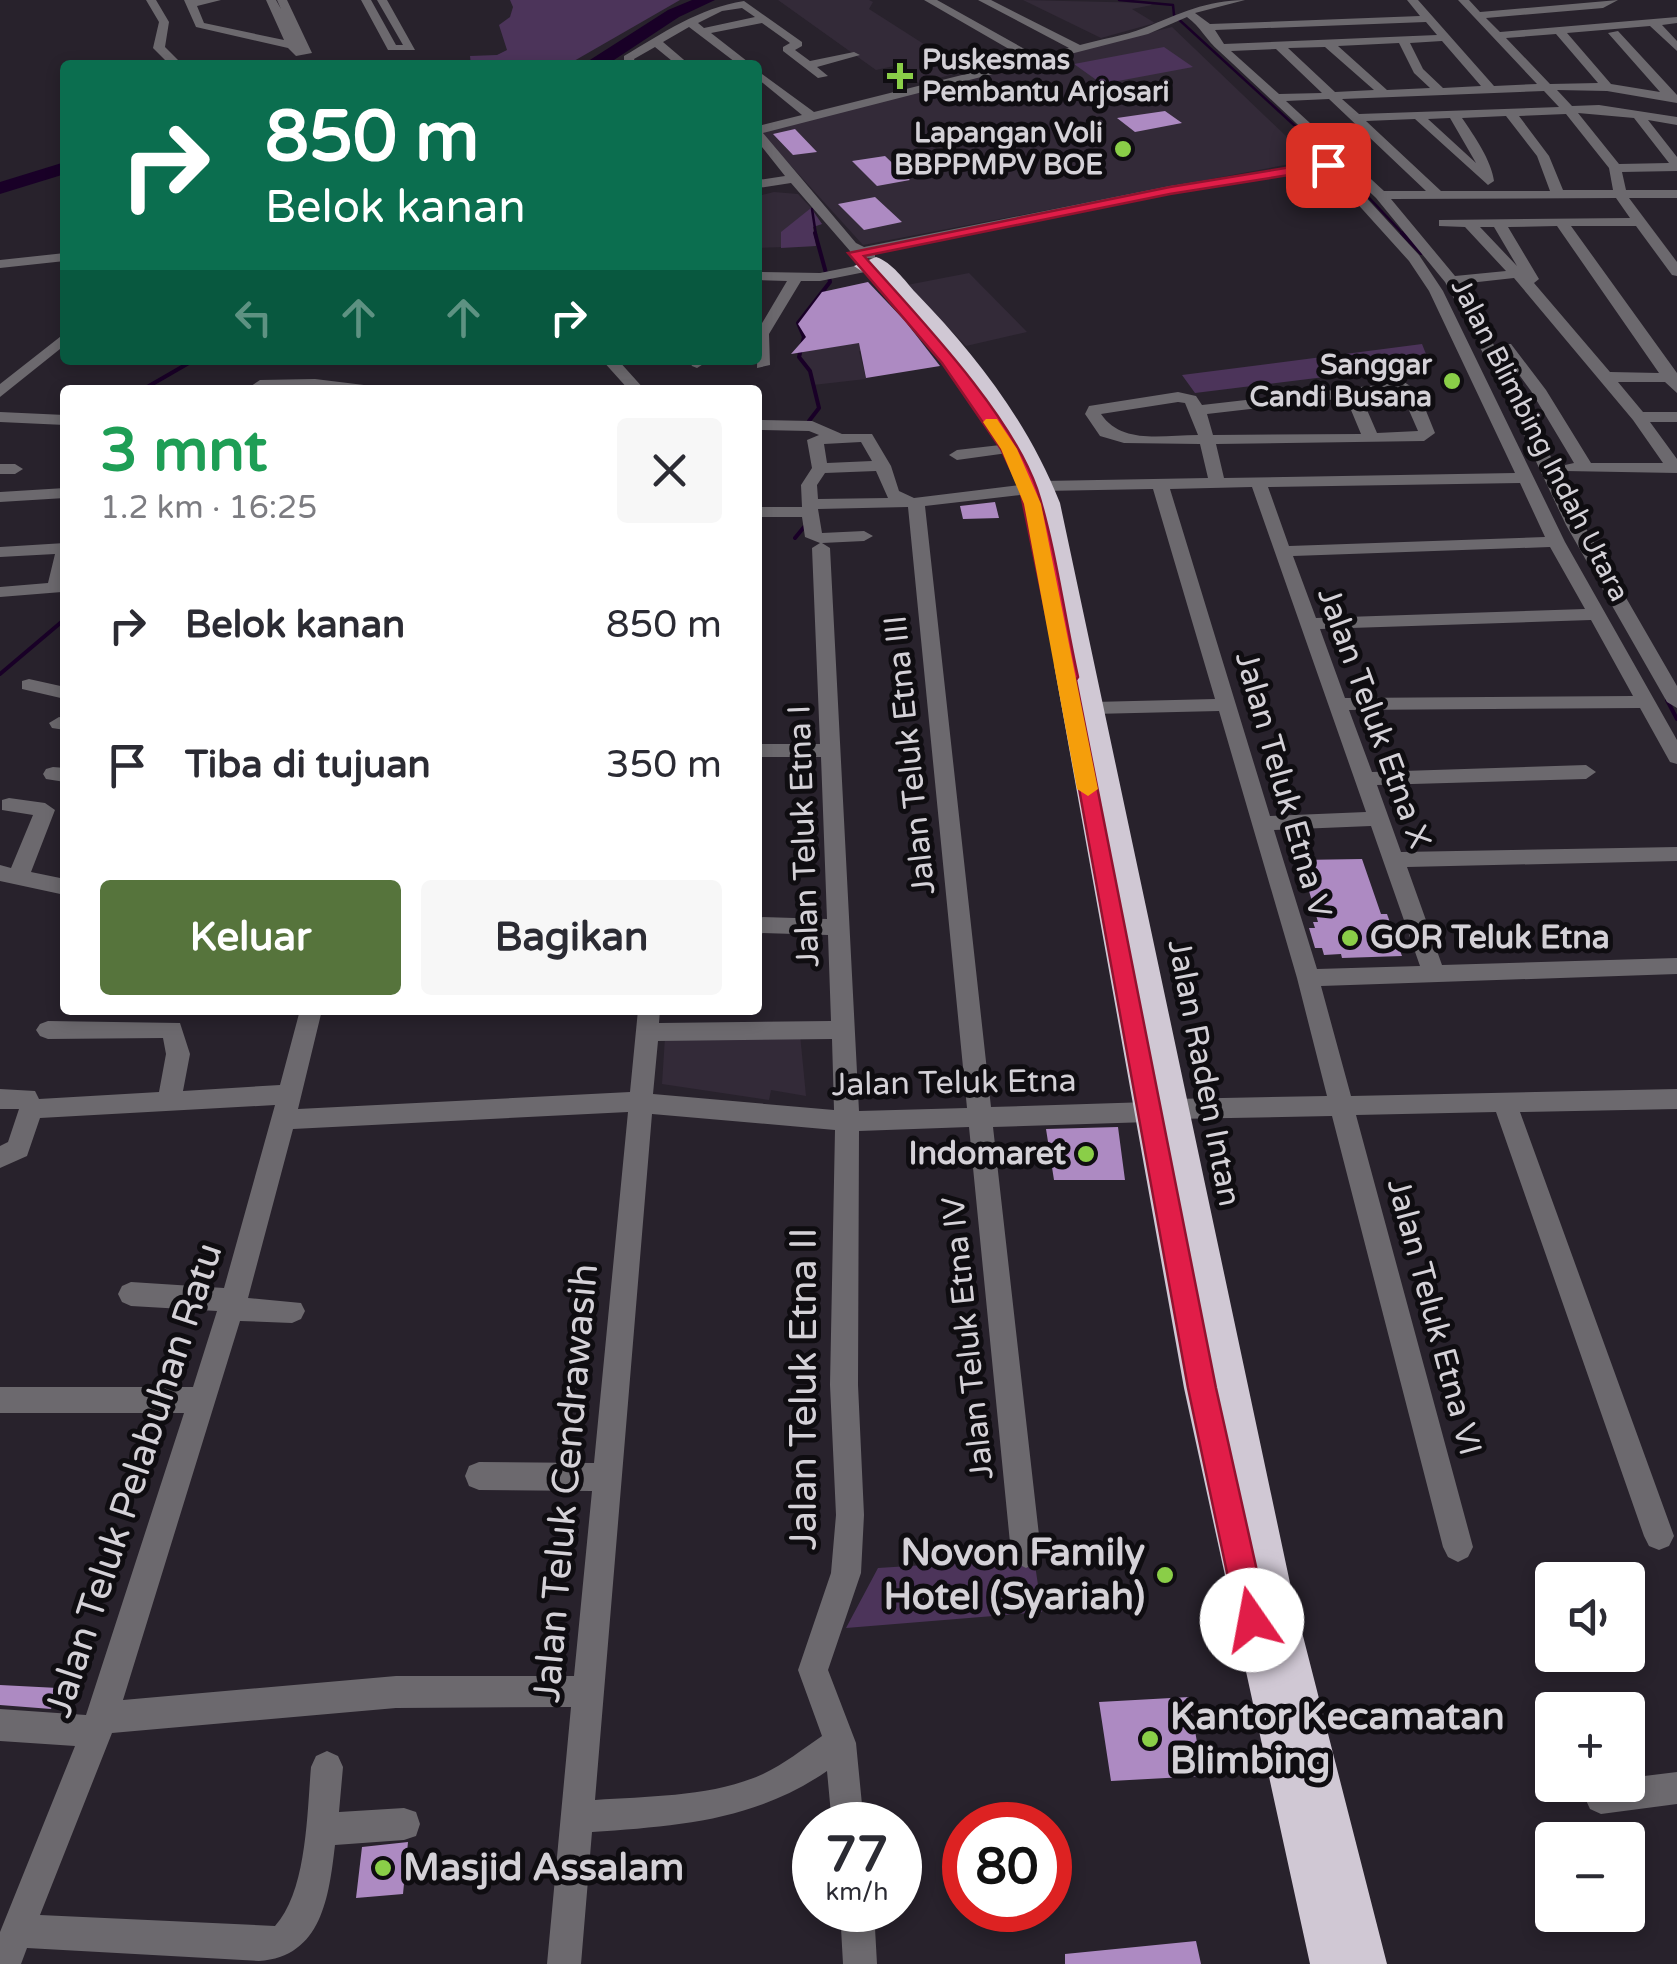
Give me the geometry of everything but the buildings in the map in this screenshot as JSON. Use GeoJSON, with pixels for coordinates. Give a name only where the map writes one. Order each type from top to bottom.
{"type":"FeatureCollection","features":[{"type":"Feature","properties":{"kind":"highway","name":"Jalan Raden Intan"},"geometry":{"type":"LineString","coordinates":[[869,264],[943,343],[1002,415],[1036,488],[1093,708],[1161,1110],[1202,1388],[1333,1964]]}},
{"type":"Feature","properties":{"kind":"highway","name":"Jalan Raden Intan"},"geometry":{"type":"LineString","coordinates":[[943,343],[1036,488],[1068,677],[1065,676],[1161,1110],[1273,1596],[1364,1964]]}},
{"type":"Feature","properties":{"kind":"street"},"geometry":{"type":"LineString","coordinates":[[151,0],[164,22],[159,48],[172,60]]}},
{"type":"Feature","properties":{"kind":"street"},"geometry":{"type":"LineString","coordinates":[[216,0],[190,2],[200,25],[270,40],[299,51]]}},
{"type":"Feature","properties":{"kind":"street"},"geometry":{"type":"LineString","coordinates":[[271,0],[299,51]]}},
{"type":"Feature","properties":{"kind":"street"},"geometry":{"type":"LineString","coordinates":[[282,0],[286,32],[299,51]]}},
{"type":"Feature","properties":{"kind":"street"},"geometry":{"type":"LineString","coordinates":[[366,0],[392,48],[411,48],[382,0]]}},
{"type":"Feature","properties":{"kind":"street"},"geometry":{"type":"LineString","coordinates":[[929,0],[1037,60]]}},
{"type":"Feature","properties":{"kind":"street"},"geometry":{"type":"LineString","coordinates":[[982,0],[1080,48]]}},
{"type":"Feature","properties":{"kind":"street"},"geometry":{"type":"LineString","coordinates":[[762,129],[1152,30],[1177,17],[1240,0]]}},
{"type":"Feature","properties":{"kind":"street"},"geometry":{"type":"LineString","coordinates":[[1412,0],[1491,90]]}},
{"type":"Feature","properties":{"kind":"street"},"geometry":{"type":"LineString","coordinates":[[1464,0],[1568,109],[1616,168],[1620,195],[1677,272]]}},
{"type":"Feature","properties":{"kind":"street"},"geometry":{"type":"LineString","coordinates":[[1543,9],[1584,0]]}},
{"type":"Feature","properties":{"kind":"street"},"geometry":{"type":"LineString","coordinates":[[1479,16],[1602,5],[1612,0]]}},
{"type":"Feature","properties":{"kind":"street"},"geometry":{"type":"LineString","coordinates":[[696,25],[712,10],[740,3],[798,44],[787,49],[822,76]]}},
{"type":"Feature","properties":{"kind":"street"},"geometry":{"type":"LineString","coordinates":[[1210,6],[1228,26]]}},
{"type":"Feature","properties":{"kind":"street"},"geometry":{"type":"LineString","coordinates":[[1177,17],[1208,27],[1426,20]]}},
{"type":"Feature","properties":{"kind":"street"},"geometry":{"type":"LineString","coordinates":[[631,60],[656,41],[696,25],[764,19]]}},
{"type":"Feature","properties":{"kind":"street"},"geometry":{"type":"LineString","coordinates":[[1561,32],[1614,33],[1659,28],[1677,20]]}},
{"type":"Feature","properties":{"kind":"street"},"geometry":{"type":"LineString","coordinates":[[696,25],[740,60]]}},
{"type":"Feature","properties":{"kind":"street","name":"Jalan Blimbing Indah Utara"},"geometry":{"type":"LineString","coordinates":[[1208,27],[1221,48],[1381,195],[1452,281],[1576,525],[1677,702]]}},
{"type":"Feature","properties":{"kind":"street"},"geometry":{"type":"LineString","coordinates":[[1498,35],[1659,28]]}},
{"type":"Feature","properties":{"kind":"street"},"geometry":{"type":"LineString","coordinates":[[1659,28],[1677,48]]}},
{"type":"Feature","properties":{"kind":"street"},"geometry":{"type":"LineString","coordinates":[[270,40],[286,32]]}},
{"type":"Feature","properties":{"kind":"street"},"geometry":{"type":"LineString","coordinates":[[1561,32],[1607,87]]}},
{"type":"Feature","properties":{"kind":"street"},"geometry":{"type":"LineString","coordinates":[[1614,33],[1673,98]]}},
{"type":"Feature","properties":{"kind":"street"},"geometry":{"type":"LineString","coordinates":[[1221,48],[1445,38]]}},
{"type":"Feature","properties":{"kind":"street"},"geometry":{"type":"LineString","coordinates":[[656,41],[678,60]]}},
{"type":"Feature","properties":{"kind":"street"},"geometry":{"type":"LineString","coordinates":[[1404,42],[1418,71]]}},
{"type":"Feature","properties":{"kind":"street"},"geometry":{"type":"LineString","coordinates":[[1375,43],[1418,71],[1441,92]]}},
{"type":"Feature","properties":{"kind":"street"},"geometry":{"type":"LineString","coordinates":[[1330,44],[1384,94]]}},
{"type":"Feature","properties":{"kind":"street"},"geometry":{"type":"LineString","coordinates":[[1278,45],[1436,193]]}},
{"type":"Feature","properties":{"kind":"street"},"geometry":{"type":"LineString","coordinates":[[809,65],[854,56]]}},
{"type":"Feature","properties":{"kind":"street"},"geometry":{"type":"LineString","coordinates":[[762,77],[809,115]]}},
{"type":"Feature","properties":{"kind":"street"},"geometry":{"type":"LineString","coordinates":[[1274,98],[1607,87],[1673,98]]}},
{"type":"Feature","properties":{"kind":"street"},"geometry":{"type":"LineString","coordinates":[[762,98],[781,94]]}},
{"type":"Feature","properties":{"kind":"street"},"geometry":{"type":"LineString","coordinates":[[1356,118],[1568,109],[1636,113],[1677,122]]}},
{"type":"Feature","properties":{"kind":"street"},"geometry":{"type":"LineString","coordinates":[[1508,110],[1543,156],[1558,194]]}},
{"type":"Feature","properties":{"kind":"street"},"geometry":{"type":"LineString","coordinates":[[1452,112],[1483,160],[1488,181]]}},
{"type":"Feature","properties":{"kind":"street"},"geometry":{"type":"LineString","coordinates":[[1636,113],[1677,166]]}},
{"type":"Feature","properties":{"kind":"street"},"geometry":{"type":"LineString","coordinates":[[1416,114],[1501,193]]}},
{"type":"Feature","properties":{"kind":"street"},"geometry":{"type":"LineString","coordinates":[[762,135],[869,264]]}},
{"type":"Feature","properties":{"kind":"street"},"geometry":{"type":"LineString","coordinates":[[762,276],[820,277],[1170,190],[1348,162]]}},
{"type":"Feature","properties":{"kind":"street","name":"Jalan Blimbing Indah Utara"},"geometry":{"type":"LineString","coordinates":[[1328,165],[1414,258],[1436,291],[1556,542],[1677,757]]}},
{"type":"Feature","properties":{"kind":"street"},"geometry":{"type":"LineString","coordinates":[[1616,168],[1677,166]]}},
{"type":"Feature","properties":{"kind":"street"},"geometry":{"type":"LineString","coordinates":[[762,183],[795,178]]}},
{"type":"Feature","properties":{"kind":"street"},"geometry":{"type":"LineString","coordinates":[[1381,195],[1677,194]]}},
{"type":"Feature","properties":{"kind":"street"},"geometry":{"type":"LineString","coordinates":[[1561,222],[1675,381]]}},
{"type":"Feature","properties":{"kind":"street"},"geometry":{"type":"LineString","coordinates":[[1444,223],[1638,222]]}},
{"type":"Feature","properties":{"kind":"street"},"geometry":{"type":"LineString","coordinates":[[1499,223],[1542,300]]}},
{"type":"Feature","properties":{"kind":"street"},"geometry":{"type":"LineString","coordinates":[[1470,224],[1542,300],[1676,468]]}},
{"type":"Feature","properties":{"kind":"street"},"geometry":{"type":"LineString","coordinates":[[0,264],[60,258]]}},
{"type":"Feature","properties":{"kind":"street"},"geometry":{"type":"LineString","coordinates":[[762,263],[776,259]]}},
{"type":"Feature","properties":{"kind":"street"},"geometry":{"type":"LineString","coordinates":[[1452,281],[1514,274]]}},
{"type":"Feature","properties":{"kind":"street"},"geometry":{"type":"LineString","coordinates":[[762,331],[798,275]]}},
{"type":"Feature","properties":{"kind":"street"},"geometry":{"type":"LineString","coordinates":[[0,392],[60,341]]}},
{"type":"Feature","properties":{"kind":"street"},"geometry":{"type":"LineString","coordinates":[[1506,347],[1538,390],[1584,467]]}},
{"type":"Feature","properties":{"kind":"street"},"geometry":{"type":"LineString","coordinates":[[614,365],[632,385]]}},
{"type":"Feature","properties":{"kind":"street"},"geometry":{"type":"LineString","coordinates":[[1607,377],[1675,381]]}},
{"type":"Feature","properties":{"kind":"street"},"geometry":{"type":"LineString","coordinates":[[259,385],[323,385]]}},
{"type":"Feature","properties":{"kind":"street"},"geometry":{"type":"LineString","coordinates":[[762,512],[914,502],[1036,488],[1258,482],[1372,455],[1426,433],[1407,388],[1354,399],[1198,410]]}},
{"type":"Feature","properties":{"kind":"street"},"geometry":{"type":"LineString","coordinates":[[1217,482],[1204,441],[1198,410],[1191,399],[1178,397],[1102,406],[1093,414],[1102,430],[1119,439],[1204,441],[1372,455],[1524,478]]}},
{"type":"Feature","properties":{"kind":"street"},"geometry":{"type":"LineString","coordinates":[[1354,399],[1372,455]]}},
{"type":"Feature","properties":{"kind":"street"},"geometry":{"type":"LineString","coordinates":[[0,417],[60,420]]}},
{"type":"Feature","properties":{"kind":"street"},"geometry":{"type":"LineString","coordinates":[[1639,417],[1677,417]]}},
{"type":"Feature","properties":{"kind":"street"},"geometry":{"type":"LineString","coordinates":[[762,424],[812,426],[836,437]]}},
{"type":"Feature","properties":{"kind":"street"},"geometry":{"type":"LineString","coordinates":[[864,536],[814,537],[807,510],[809,486],[820,468],[814,441],[866,437],[884,466],[892,494],[914,502]]}},
{"type":"Feature","properties":{"kind":"street"},"geometry":{"type":"LineString","coordinates":[[957,456],[1009,449]]}},
{"type":"Feature","properties":{"kind":"street"},"geometry":{"type":"LineString","coordinates":[[820,468],[884,466]]}},
{"type":"Feature","properties":{"kind":"street"},"geometry":{"type":"LineString","coordinates":[[1548,468],[1676,468]]}},
{"type":"Feature","properties":{"kind":"street","name":"Jalan Teluk Etna X"},"geometry":{"type":"LineString","coordinates":[[1258,482],[1434,973]]}},
{"type":"Feature","properties":{"kind":"street","name":"Jalan Teluk Etna V"},"geometry":{"type":"LineString","coordinates":[[1160,484],[1229,705],[1343,1105]]}},
{"type":"Feature","properties":{"kind":"street"},"geometry":{"type":"LineString","coordinates":[[0,517],[5,496],[60,493]]}},
{"type":"Feature","properties":{"kind":"street","name":"Jalan Teluk Etna III"},"geometry":{"type":"LineString","coordinates":[[914,502],[978,1115]]}},
{"type":"Feature","properties":{"kind":"street"},"geometry":{"type":"LineString","coordinates":[[1283,551],[1556,542]]}},
{"type":"Feature","properties":{"kind":"street"},"geometry":{"type":"LineString","coordinates":[[0,552],[60,548]]}},
{"type":"Feature","properties":{"kind":"street","name":"Jalan Teluk Etna I"},"geometry":{"type":"LineString","coordinates":[[821,548],[835,927],[847,1121]]}},
{"type":"Feature","properties":{"kind":"street"},"geometry":{"type":"LineString","coordinates":[[0,592],[55,589],[60,568]]}},
{"type":"Feature","properties":{"kind":"street"},"geometry":{"type":"LineString","coordinates":[[1308,624],[1597,614]]}},
{"type":"Feature","properties":{"kind":"street"},"geometry":{"type":"LineString","coordinates":[[29,685],[60,691]]}},
{"type":"Feature","properties":{"kind":"street"},"geometry":{"type":"LineString","coordinates":[[1339,704],[1644,702]]}},
{"type":"Feature","properties":{"kind":"street"},"geometry":{"type":"LineString","coordinates":[[1093,708],[1229,705]]}},
{"type":"Feature","properties":{"kind":"street"},"geometry":{"type":"LineString","coordinates":[[762,751],[831,750]]}},
{"type":"Feature","properties":{"kind":"street"},"geometry":{"type":"LineString","coordinates":[[1364,779],[1586,772]]}},
{"type":"Feature","properties":{"kind":"street"},"geometry":{"type":"LineString","coordinates":[[9,805],[45,810],[9,874],[60,885]]}},
{"type":"Feature","properties":{"kind":"street"},"geometry":{"type":"LineString","coordinates":[[1263,823],[1379,819]]}},
{"type":"Feature","properties":{"kind":"street"},"geometry":{"type":"LineString","coordinates":[[1393,860],[1677,854]]}},
{"type":"Feature","properties":{"kind":"street"},"geometry":{"type":"LineString","coordinates":[[762,925],[835,927]]}},
{"type":"Feature","properties":{"kind":"street"},"geometry":{"type":"LineString","coordinates":[[1308,978],[1677,966]]}},
{"type":"Feature","properties":{"kind":"street","name":"Jalan Teluk Pelabuhan Ratu"},"geometry":{"type":"LineString","coordinates":[[4,1964],[99,1725],[258,1226],[311,1015]]}},
{"type":"Feature","properties":{"kind":"street"},"geometry":{"type":"LineString","coordinates":[[648,1021],[844,1030]]}},
{"type":"Feature","properties":{"kind":"street","name":"Jalan Teluk Cendrawasih"},"geometry":{"type":"LineString","coordinates":[[564,1964],[648,1021]]}},
{"type":"Feature","properties":{"kind":"street"},"geometry":{"type":"LineString","coordinates":[[48,1030],[172,1030],[178,1054],[170,1099]]}},
{"type":"Feature","properties":{"kind":"street"},"geometry":{"type":"LineString","coordinates":[[0,1099],[27,1098],[31,1110],[18,1148],[0,1158]]}},
{"type":"Feature","properties":{"kind":"street","name":"Jalan Teluk Etna"},"geometry":{"type":"LineString","coordinates":[[31,1110],[170,1099],[288,1107],[641,1102],[847,1121],[1343,1105],[1675,1104]]}},
{"type":"Feature","properties":{"kind":"street"},"geometry":{"type":"LineString","coordinates":[[1505,1102],[1660,1536]]}},
{"type":"Feature","properties":{"kind":"street","name":"Jalan Teluk Etna VI"},"geometry":{"type":"LineString","coordinates":[[1343,1105],[1458,1547]]}},
{"type":"Feature","properties":{"kind":"street","name":"Jalan Teluk Etna IV"},"geometry":{"type":"LineString","coordinates":[[978,1115],[1026,1553]]}},
{"type":"Feature","properties":{"kind":"street","name":"Jalan Teluk Etna II"},"geometry":{"type":"LineString","coordinates":[[846,1802],[840,1743],[813,1670],[846,1574],[850,1514],[844,1385],[847,1121]]}},
{"type":"Feature","properties":{"kind":"street"},"geometry":{"type":"LineString","coordinates":[[131,1294],[292,1311]]}},
{"type":"Feature","properties":{"kind":"street"},"geometry":{"type":"LineString","coordinates":[[0,1400],[200,1400]]}},
{"type":"Feature","properties":{"kind":"street"},"geometry":{"type":"LineString","coordinates":[[479,1476],[608,1477]]}},
{"type":"Feature","properties":{"kind":"street"},"geometry":{"type":"LineString","coordinates":[[0,1725],[99,1725],[396,1692],[587,1692]]}},
{"type":"Feature","properties":{"kind":"street"},"geometry":{"type":"LineString","coordinates":[[578,1817],[682,1808],[752,1794],[840,1743]]}},
{"type":"Feature","properties":{"kind":"street"},"geometry":{"type":"LineString","coordinates":[[19,1930],[279,1942],[294,1932],[302,1914],[322,1829],[327,1767]]}},
{"type":"Feature","properties":{"kind":"street"},"geometry":{"type":"LineString","coordinates":[[1645,1792],[1677,1788]]}},
{"type":"Feature","properties":{"kind":"street"},"geometry":{"type":"LineString","coordinates":[[322,1829],[404,1824]]}},
{"type":"Feature","properties":{"kind":"street"},"geometry":{"type":"LineString","coordinates":[[858,1932],[860,1964]]}},
{"type":"Feature","properties":{"kind":"shaded area"},"geometry":{"type":"Polygon","coordinates":[[[510,0],[680,0],[576,60],[470,60],[470,56],[497,55],[507,50],[499,25],[510,17],[510,0]]]}},
{"type":"Feature","properties":{"kind":"shaded area"},"geometry":{"type":"Polygon","coordinates":[[[778,0],[869,0],[873,2],[869,9],[966,71],[919,83],[894,66],[876,70],[778,0]]]}},
{"type":"Feature","properties":{"kind":"shaded area"},"geometry":{"type":"Polygon","coordinates":[[[1023,0],[1150,3],[1132,9],[1155,23],[1101,38],[1023,0]]]}},
{"type":"Feature","properties":{"kind":"shaded area"},"geometry":{"type":"Polygon","coordinates":[[[1172,27],[1311,160],[863,245],[763,135],[767,129],[1172,27]]]}},
{"type":"Feature","properties":{"kind":"shaded area"},"geometry":{"type":"Polygon","coordinates":[[[1164,47],[1193,67],[1102,84],[1074,64],[1164,47]]]}},
{"type":"Feature","properties":{"kind":"shaded area"},"geometry":{"type":"Polygon","coordinates":[[[798,194],[822,224],[813,227],[816,246],[762,248],[762,195],[798,194]]]}},
{"type":"Feature","properties":{"kind":"shaded area"},"geometry":{"type":"Polygon","coordinates":[[[811,208],[822,224],[813,227],[816,246],[781,248],[781,232],[811,208]]]}},
{"type":"Feature","properties":{"kind":"shaded area"},"geometry":{"type":"Polygon","coordinates":[[[969,273],[1027,332],[966,346],[907,285],[969,273]]]}},
{"type":"Feature","properties":{"kind":"shaded area"},"geometry":{"type":"Polygon","coordinates":[[[915,333],[922,341],[859,351],[866,379],[813,385],[811,372],[801,357],[802,352],[915,333]]]}},
{"type":"Feature","properties":{"kind":"shaded area"},"geometry":{"type":"Polygon","coordinates":[[[1422,344],[1430,364],[1195,393],[1182,375],[1422,344]]]}},
{"type":"Feature","properties":{"kind":"shaded area"},"geometry":{"type":"Polygon","coordinates":[[[800,1034],[806,1096],[771,1090],[769,1100],[662,1084],[665,1037],[800,1034]]]}},
{"type":"Feature","properties":{"kind":"shaded area"},"geometry":{"type":"Polygon","coordinates":[[[1034,1558],[1042,1612],[846,1628],[878,1568],[1034,1558]]]}},
{"type":"Feature","properties":{"kind":"waterway"},"geometry":{"type":"LineString","coordinates":[[601,60],[674,14],[707,0]]}},
{"type":"Feature","properties":{"kind":"waterway"},"geometry":{"type":"LineString","coordinates":[[1119,0],[1173,5],[1174,15],[1330,158]]}},
{"type":"Feature","properties":{"kind":"waterway"},"geometry":{"type":"LineString","coordinates":[[0,188],[60,170]]}},
{"type":"Feature","properties":{"kind":"waterway"},"geometry":{"type":"LineString","coordinates":[[1343,170],[1404,235]]}},
{"type":"Feature","properties":{"kind":"waterway"},"geometry":{"type":"LineString","coordinates":[[812,209],[816,235]]}},
{"type":"Feature","properties":{"kind":"waterway"},"geometry":{"type":"LineString","coordinates":[[815,233],[826,273]]}},
{"type":"Feature","properties":{"kind":"waterway"},"geometry":{"type":"LineString","coordinates":[[1402,233],[1421,253]]}},
{"type":"Feature","properties":{"kind":"waterway"},"geometry":{"type":"LineString","coordinates":[[809,421],[819,408],[810,371],[799,357],[804,337],[798,323],[830,282],[829,277]]}},
{"type":"Feature","properties":{"kind":"waterway"},"geometry":{"type":"LineString","coordinates":[[151,385],[185,365]]}},
{"type":"Feature","properties":{"kind":"waterway"},"geometry":{"type":"LineString","coordinates":[[795,538],[804,527]]}},
{"type":"Feature","properties":{"kind":"waterway"},"geometry":{"type":"LineString","coordinates":[[0,674],[60,623]]}},
{"type":"Feature","properties":{"kind":"waterway"},"geometry":{"type":"LineString","coordinates":[[1667,700],[1677,719]]}},
{"type":"Feature","properties":{"kind":"slow traffic"},"geometry":{"type":"LineString","coordinates":[[991,422],[1009,449],[1032,504],[1088,789]]}},
{"type":"Feature","properties":{"kind":"place","name":"Puskesmas Pembantu Arjosari"},"geometry":{"type":"Point","coordinates":[900,76]}},
{"type":"Feature","properties":{"kind":"place","name":"Lapangan Voli BBPPMPV BOE"},"geometry":{"type":"Point","coordinates":[1123,149]}},
{"type":"Feature","properties":{"kind":"place","name":"Sanggar Candi Busana"},"geometry":{"type":"Point","coordinates":[1452,381]}},
{"type":"Feature","properties":{"kind":"place","name":"GOR Teluk Etna"},"geometry":{"type":"Point","coordinates":[1350,938]}},
{"type":"Feature","properties":{"kind":"place","name":"Indomaret"},"geometry":{"type":"Point","coordinates":[1086,1154]}},
{"type":"Feature","properties":{"kind":"place","name":"Novon Family Hotel (Syariah)"},"geometry":{"type":"Point","coordinates":[1165,1575]}},
{"type":"Feature","properties":{"kind":"place","name":"Kantor Kecamatan Blimbing"},"geometry":{"type":"Point","coordinates":[1150,1739]}},
{"type":"Feature","properties":{"kind":"place","name":"Masjid Assalam"},"geometry":{"type":"Point","coordinates":[383,1868]}},
{"type":"Feature","properties":{"kind":"route"},"geometry":{"type":"LineString","coordinates":[[1252,1620],[1202,1388],[1065,676],[1068,677],[1028,489],[1009,449],[948,360],[855,253],[1170,190],[1328,165]]}}]}
